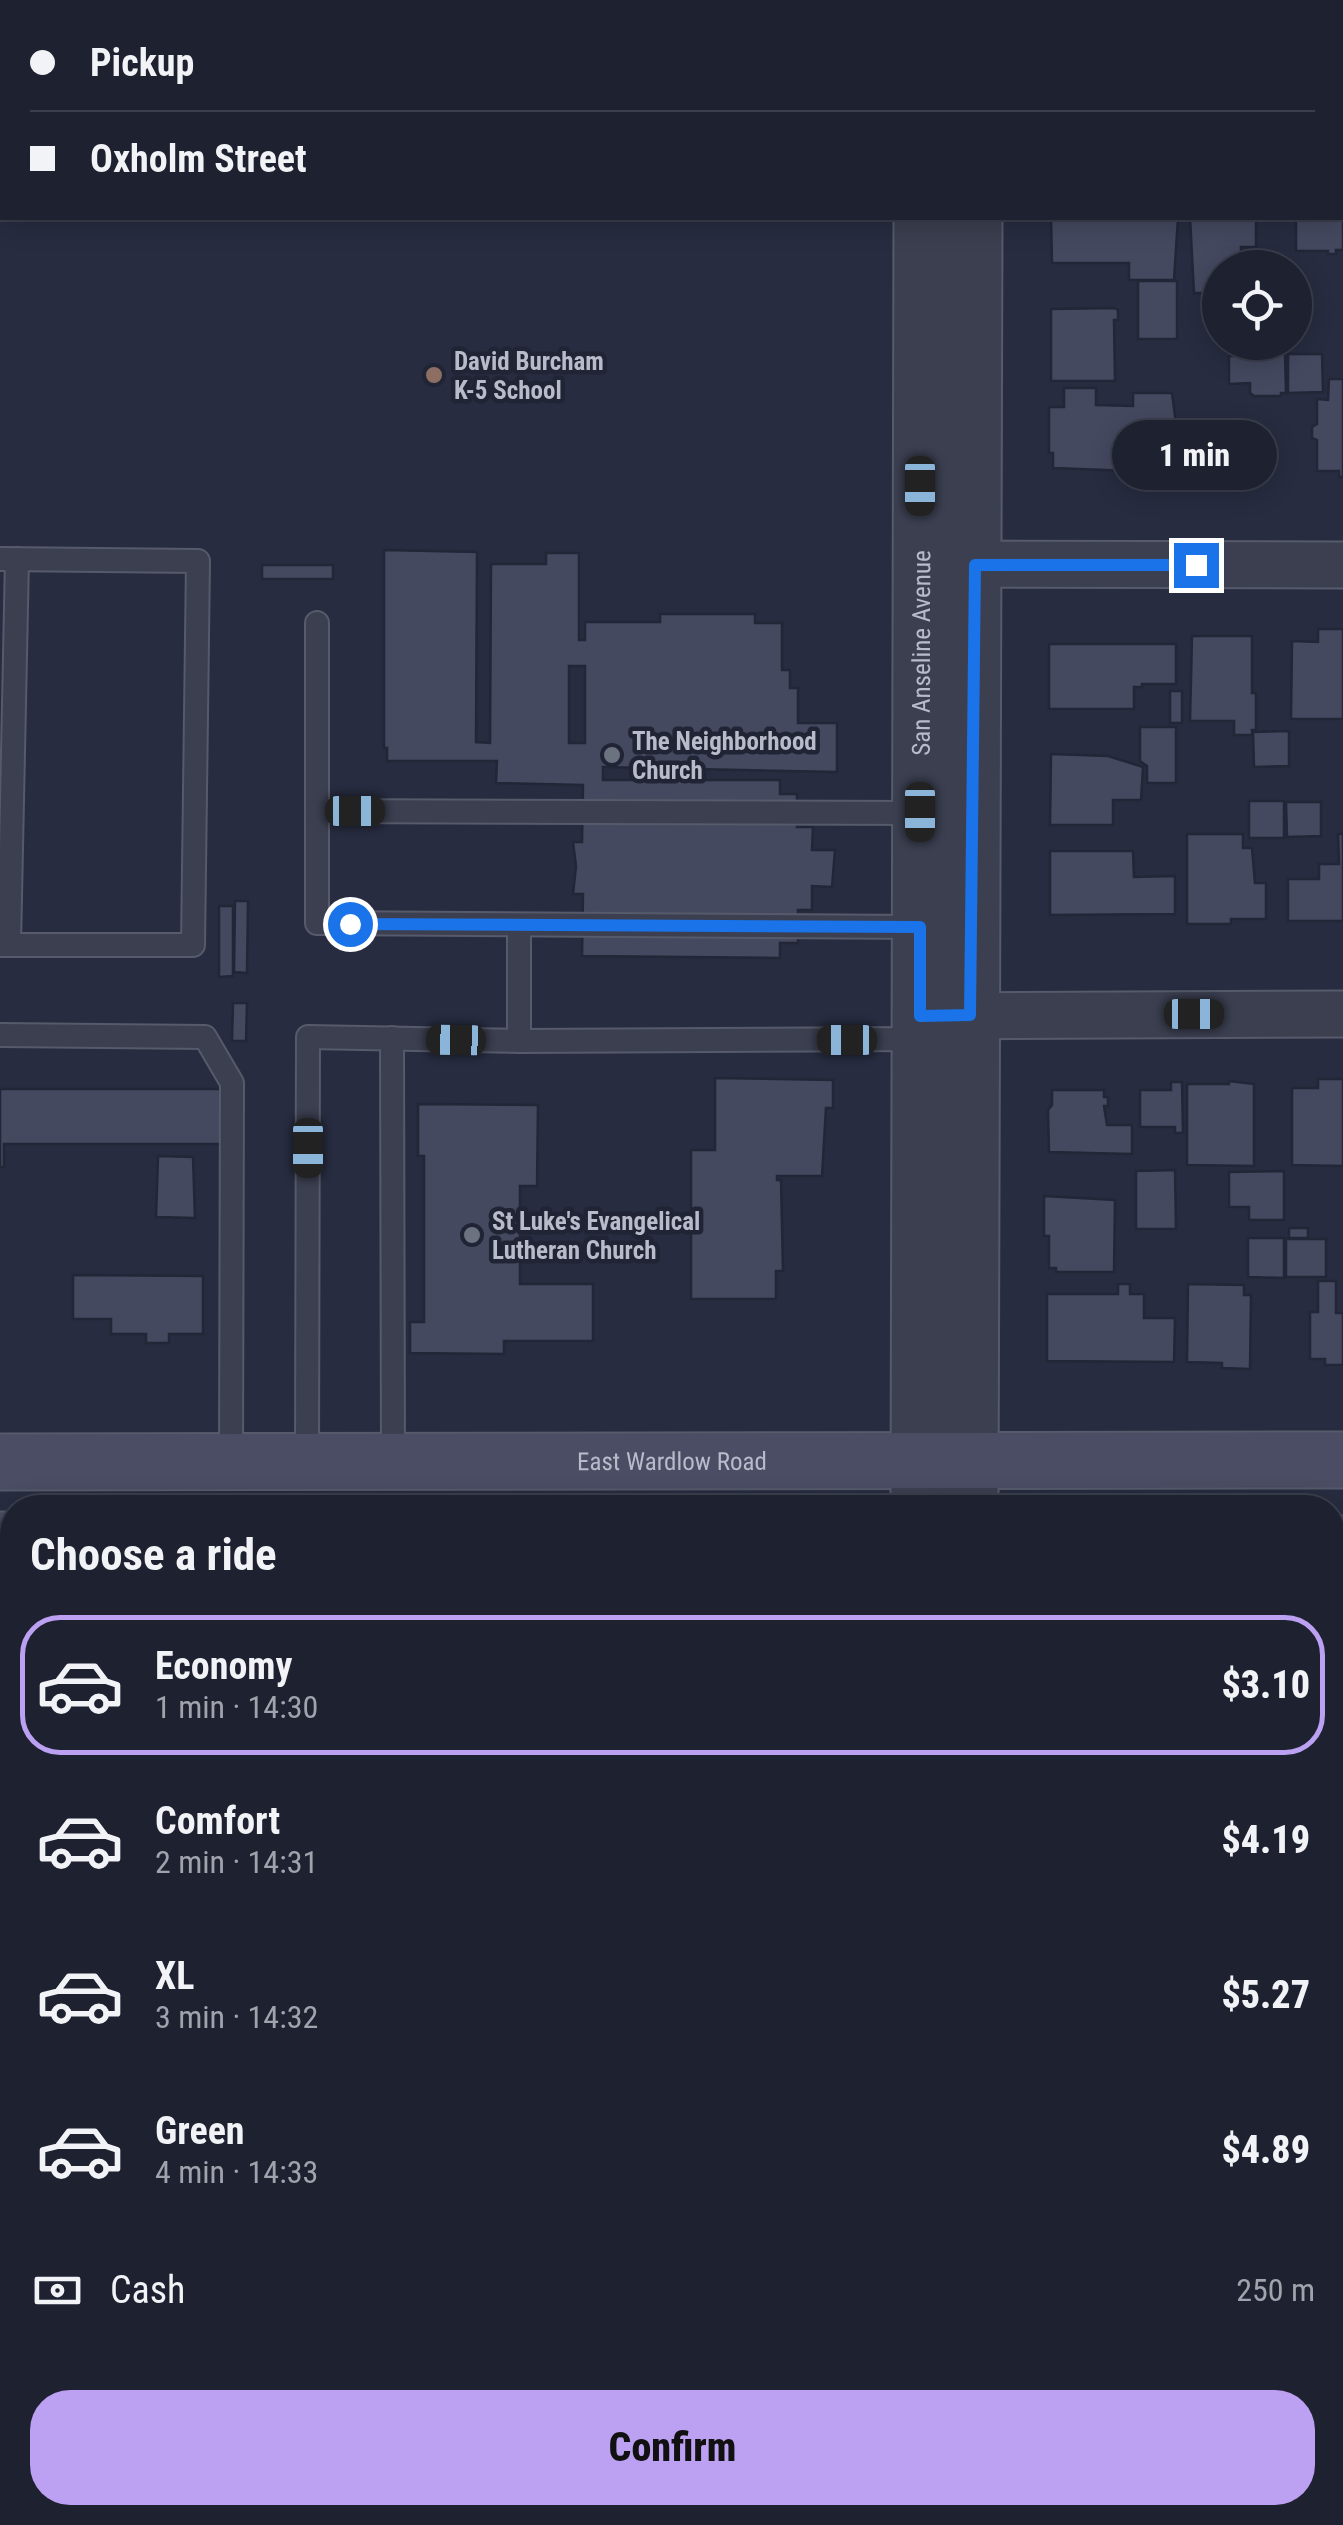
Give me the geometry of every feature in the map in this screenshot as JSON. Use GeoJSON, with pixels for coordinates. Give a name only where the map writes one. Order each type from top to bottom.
{"type":"FeatureCollection","features":[{"type":"Feature","properties":{"kind":"main road","name":"East Wardlow Road"},"geometry":{"type":"LineString","coordinates":[[20,1477],[231,1460],[393,1460],[470,1483],[945,1483],[1343,1460]]}},
{"type":"Feature","properties":{"kind":"street","name":"San Anseline Avenue"},"geometry":{"type":"LineString","coordinates":[[922,220],[920,927],[937,1023]]}},
{"type":"Feature","properties":{"kind":"street","name":"San Anseline Avenue"},"geometry":{"type":"LineString","coordinates":[[945,1483],[937,1023],[975,565],[974,220]]}},
{"type":"Feature","properties":{"kind":"street"},"geometry":{"type":"LineString","coordinates":[[919,563],[1343,565]]}},
{"type":"Feature","properties":{"kind":"street"},"geometry":{"type":"LineString","coordinates":[[937,1023],[1343,1014]]}},
{"type":"Feature","properties":{"kind":"lane"},"geometry":{"type":"LineString","coordinates":[[8,560],[198,561],[193,944],[4,945],[8,560]]}},
{"type":"Feature","properties":{"kind":"lane"},"geometry":{"type":"LineString","coordinates":[[317,623],[316,923],[920,927]]}},
{"type":"Feature","properties":{"kind":"lane"},"geometry":{"type":"LineString","coordinates":[[317,810],[920,812]]}},
{"type":"Feature","properties":{"kind":"lane"},"geometry":{"type":"LineString","coordinates":[[519,924],[519,1041]]}},
{"type":"Feature","properties":{"kind":"lane"},"geometry":{"type":"LineString","coordinates":[[308,1460],[308,1037],[519,1041],[937,1023]]}},
{"type":"Feature","properties":{"kind":"lane"},"geometry":{"type":"LineString","coordinates":[[0,1035],[205,1036],[232,1083],[231,1460]]}},
{"type":"Feature","properties":{"kind":"lane"},"geometry":{"type":"LineString","coordinates":[[392,1038],[393,1460]]}},
{"type":"Feature","properties":{"kind":"building"},"geometry":{"type":"Polygon","coordinates":[[[1051,220],[1178,220],[1174,280],[1129,280],[1129,263],[1052,263],[1051,220]]]}},
{"type":"Feature","properties":{"kind":"building"},"geometry":{"type":"Polygon","coordinates":[[[1190,220],[1256,220],[1256,247],[1202,250],[1202,293],[1194,293],[1190,220]]]}},
{"type":"Feature","properties":{"kind":"building"},"geometry":{"type":"Polygon","coordinates":[[[1296,220],[1343,220],[1343,250],[1336,250],[1336,254],[1296,250],[1296,220]]]}},
{"type":"Feature","properties":{"kind":"building"},"geometry":{"type":"Polygon","coordinates":[[[1138,281],[1177,281],[1177,339],[1138,339],[1138,281]]]}},
{"type":"Feature","properties":{"kind":"building"},"geometry":{"type":"Polygon","coordinates":[[[1051,309],[1118,310],[1118,320],[1114,320],[1115,381],[1051,381],[1051,309]]]}},
{"type":"Feature","properties":{"kind":"building"},"geometry":{"type":"Polygon","coordinates":[[[1312,354],[1322,354],[1323,392],[1288,393],[1288,360],[1312,360],[1312,354]]]}},
{"type":"Feature","properties":{"kind":"building"},"geometry":{"type":"Polygon","coordinates":[[[1229,360],[1285,360],[1286,393],[1281,396],[1254,396],[1250,383],[1229,384],[1229,360]]]}},
{"type":"Feature","properties":{"kind":"building"},"geometry":{"type":"Polygon","coordinates":[[[1329,379],[1343,379],[1343,477],[1339,477],[1339,471],[1317,471],[1317,440],[1312,438],[1312,427],[1317,424],[1317,399],[1328,400],[1329,379]]]}},
{"type":"Feature","properties":{"kind":"building"},"geometry":{"type":"Polygon","coordinates":[[[1064,388],[1096,388],[1096,405],[1133,406],[1133,393],[1172,393],[1177,469],[1143,468],[1143,476],[1131,476],[1131,471],[1053,468],[1053,453],[1049,453],[1049,407],[1064,407],[1064,388]]]}},
{"type":"Feature","properties":{"kind":"building"},"geometry":{"type":"Polygon","coordinates":[[[1190,423],[1255,423],[1255,473],[1235,473],[1235,478],[1191,474],[1190,423]]]}},
{"type":"Feature","properties":{"kind":"building","name":"The Neighborhood Church"},"geometry":{"type":"Polygon","coordinates":[[[384,550],[477,552],[476,742],[490,743],[491,564],[546,564],[546,553],[579,553],[579,640],[585,640],[585,622],[660,622],[660,614],[755,614],[755,623],[782,623],[782,670],[790,670],[790,688],[798,688],[798,723],[837,723],[837,772],[603,767],[603,780],[780,780],[780,794],[797,794],[797,827],[813,827],[812,850],[835,850],[832,887],[812,886],[812,910],[798,910],[798,943],[780,943],[780,958],[582,956],[583,894],[573,894],[573,842],[582,842],[583,785],[496,783],[497,761],[387,761],[384,550]],[[569,666],[569,743],[585,743],[585,666],[569,666]]]}},
{"type":"Feature","properties":{"kind":"building"},"geometry":{"type":"Polygon","coordinates":[[[262,565],[333,565],[333,579],[262,579],[262,565]]]}},
{"type":"Feature","properties":{"kind":"building"},"geometry":{"type":"Polygon","coordinates":[[[1318,629],[1343,629],[1343,719],[1291,719],[1292,641],[1318,642],[1318,629]]]}},
{"type":"Feature","properties":{"kind":"building"},"geometry":{"type":"Polygon","coordinates":[[[1192,636],[1252,636],[1256,730],[1252,730],[1252,735],[1234,735],[1234,721],[1190,721],[1192,636]]]}},
{"type":"Feature","properties":{"kind":"building"},"geometry":{"type":"Polygon","coordinates":[[[1049,644],[1176,644],[1176,684],[1134,687],[1134,709],[1049,709],[1049,644]]]}},
{"type":"Feature","properties":{"kind":"building"},"geometry":{"type":"Polygon","coordinates":[[[1170,691],[1182,691],[1182,723],[1170,723],[1170,691]]]}},
{"type":"Feature","properties":{"kind":"building"},"geometry":{"type":"Polygon","coordinates":[[[1140,727],[1176,727],[1176,783],[1147,783],[1147,766],[1140,761],[1140,727]]]}},
{"type":"Feature","properties":{"kind":"building"},"geometry":{"type":"Polygon","coordinates":[[[1289,731],[1289,766],[1254,767],[1253,732],[1289,731]]]}},
{"type":"Feature","properties":{"kind":"building"},"geometry":{"type":"Polygon","coordinates":[[[1051,754],[1108,756],[1143,767],[1141,800],[1113,800],[1113,825],[1050,825],[1051,754]]]}},
{"type":"Feature","properties":{"kind":"building"},"geometry":{"type":"Polygon","coordinates":[[[1249,801],[1284,801],[1284,838],[1249,838],[1249,801]]]}},
{"type":"Feature","properties":{"kind":"building"},"geometry":{"type":"Polygon","coordinates":[[[1286,802],[1321,802],[1321,836],[1287,837],[1286,802]]]}},
{"type":"Feature","properties":{"kind":"building"},"geometry":{"type":"Polygon","coordinates":[[[1187,834],[1243,834],[1243,848],[1252,848],[1255,883],[1266,883],[1266,919],[1187,924],[1187,834]]]}},
{"type":"Feature","properties":{"kind":"building"},"geometry":{"type":"Polygon","coordinates":[[[1338,834],[1343,834],[1343,921],[1288,921],[1288,879],[1319,879],[1319,864],[1339,864],[1338,834]]]}},
{"type":"Feature","properties":{"kind":"building"},"geometry":{"type":"Polygon","coordinates":[[[1050,851],[1133,851],[1134,877],[1175,876],[1175,914],[1050,915],[1050,851]]]}},
{"type":"Feature","properties":{"kind":"building"},"geometry":{"type":"Polygon","coordinates":[[[235,901],[248,901],[247,973],[234,972],[235,901]]]}},
{"type":"Feature","properties":{"kind":"building"},"geometry":{"type":"Polygon","coordinates":[[[219,906],[233,906],[233,976],[219,977],[219,906]]]}},
{"type":"Feature","properties":{"kind":"building"},"geometry":{"type":"Polygon","coordinates":[[[233,1003],[247,1003],[246,1041],[232,1041],[233,1003]]]}},
{"type":"Feature","properties":{"kind":"building"},"geometry":{"type":"Polygon","coordinates":[[[715,1078],[833,1080],[833,1108],[826,1108],[822,1176],[777,1176],[781,1180],[783,1271],[776,1271],[776,1299],[691,1299],[691,1150],[715,1150],[715,1078]]]}},
{"type":"Feature","properties":{"kind":"building"},"geometry":{"type":"Polygon","coordinates":[[[1318,1079],[1343,1079],[1343,1166],[1292,1165],[1292,1088],[1318,1088],[1318,1079]]]}},
{"type":"Feature","properties":{"kind":"building"},"geometry":{"type":"Polygon","coordinates":[[[1171,1082],[1182,1082],[1183,1133],[1175,1133],[1175,1127],[1140,1127],[1140,1090],[1171,1090],[1171,1082]]]}},
{"type":"Feature","properties":{"kind":"building"},"geometry":{"type":"Polygon","coordinates":[[[1187,1084],[1254,1084],[1254,1166],[1187,1165],[1187,1084]]]}},
{"type":"Feature","properties":{"kind":"building"},"geometry":{"type":"Polygon","coordinates":[[[0,1089],[227,1089],[227,1144],[4,1144],[4,1167],[0,1167],[0,1089]]]}},
{"type":"Feature","properties":{"kind":"building"},"geometry":{"type":"Polygon","coordinates":[[[1052,1090],[1104,1090],[1104,1097],[1108,1097],[1108,1106],[1104,1106],[1107,1125],[1132,1125],[1132,1154],[1049,1152],[1048,1110],[1052,1090]]]}},
{"type":"Feature","properties":{"kind":"building","name":"St Luke's Evangelical Lutheran Church"},"geometry":{"type":"Polygon","coordinates":[[[418,1104],[538,1105],[537,1186],[520,1186],[520,1284],[593,1284],[593,1341],[504,1341],[504,1354],[410,1353],[410,1322],[424,1322],[424,1156],[418,1156],[418,1104]]]}},
{"type":"Feature","properties":{"kind":"building"},"geometry":{"type":"Polygon","coordinates":[[[158,1156],[193,1157],[195,1218],[156,1217],[158,1156]]]}},
{"type":"Feature","properties":{"kind":"building"},"geometry":{"type":"Polygon","coordinates":[[[1175,1170],[1176,1229],[1136,1229],[1136,1171],[1175,1170]]]}},
{"type":"Feature","properties":{"kind":"building"},"geometry":{"type":"Polygon","coordinates":[[[1284,1171],[1284,1220],[1249,1220],[1249,1207],[1229,1207],[1229,1172],[1284,1171]]]}},
{"type":"Feature","properties":{"kind":"building"},"geometry":{"type":"Polygon","coordinates":[[[1044,1196],[1115,1200],[1114,1272],[1056,1272],[1056,1268],[1049,1268],[1044,1196]]]}},
{"type":"Feature","properties":{"kind":"building"},"geometry":{"type":"Polygon","coordinates":[[[1289,1228],[1308,1228],[1308,1238],[1289,1238],[1289,1228]]]}},
{"type":"Feature","properties":{"kind":"building"},"geometry":{"type":"Polygon","coordinates":[[[1248,1238],[1284,1238],[1284,1278],[1248,1277],[1248,1238]]]}},
{"type":"Feature","properties":{"kind":"building"},"geometry":{"type":"Polygon","coordinates":[[[1286,1239],[1326,1239],[1326,1277],[1286,1277],[1286,1239]]]}},
{"type":"Feature","properties":{"kind":"building"},"geometry":{"type":"Polygon","coordinates":[[[73,1275],[203,1276],[203,1334],[169,1334],[169,1343],[146,1343],[146,1334],[111,1334],[111,1319],[73,1319],[73,1275]]]}},
{"type":"Feature","properties":{"kind":"building"},"geometry":{"type":"Polygon","coordinates":[[[1318,1281],[1336,1281],[1336,1313],[1343,1313],[1343,1365],[1325,1365],[1325,1359],[1310,1359],[1310,1312],[1318,1312],[1318,1281]]]}},
{"type":"Feature","properties":{"kind":"building"},"geometry":{"type":"Polygon","coordinates":[[[1118,1284],[1130,1284],[1130,1294],[1144,1294],[1144,1318],[1175,1318],[1174,1362],[1047,1361],[1047,1294],[1118,1294],[1118,1284]]]}},
{"type":"Feature","properties":{"kind":"building"},"geometry":{"type":"Polygon","coordinates":[[[1188,1284],[1244,1285],[1244,1295],[1251,1295],[1250,1369],[1187,1362],[1188,1284]]]}},
{"type":"Feature","properties":{"kind":"place","name":"David Burcham K-5 School"},"geometry":{"type":"Point","coordinates":[434,375]}},
{"type":"Feature","properties":{"kind":"place","name":"The Neighborhood Church"},"geometry":{"type":"Point","coordinates":[612,755]}},
{"type":"Feature","properties":{"kind":"place","name":"St Luke's Evangelical Lutheran Church"},"geometry":{"type":"Point","coordinates":[472,1235]}},
{"type":"Feature","properties":{"kind":"route"},"geometry":{"type":"LineString","coordinates":[[350,924],[920,927],[920,1016],[970,1015],[975,565],[1196,565]]}}]}
